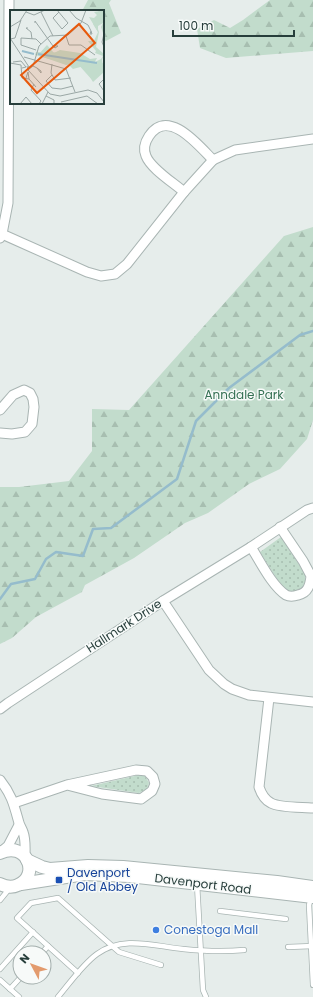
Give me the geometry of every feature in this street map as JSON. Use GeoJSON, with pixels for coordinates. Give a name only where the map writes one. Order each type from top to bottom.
{"type":"FeatureCollection","features":[{"type":"Feature","properties":{"kind":"street"},"geometry":{"type":"LineString","coordinates":[[9,0],[8,203],[1,236],[87,272],[101,276],[115,274],[127,264],[184,192],[213,160],[236,150],[313,139]]}},
{"type":"Feature","properties":{"kind":"street"},"geometry":{"type":"LineString","coordinates":[[184,192],[152,165],[146,156],[144,149],[152,132],[158,127],[169,126],[179,129],[213,160]]}},
{"type":"Feature","properties":{"kind":"street"},"geometry":{"type":"LineString","coordinates":[[0,410],[13,395],[24,390],[30,393],[34,407],[32,424],[25,432],[12,434],[0,432]]}},
{"type":"Feature","properties":{"kind":"street","name":"Hallmark Drive"},"geometry":{"type":"LineString","coordinates":[[0,709],[163,601],[251,547],[307,510],[313,508]]}},
{"type":"Feature","properties":{"kind":"street"},"geometry":{"type":"LineString","coordinates":[[251,547],[278,587],[287,595],[295,596],[308,590],[311,576],[280,527]]}},
{"type":"Feature","properties":{"kind":"street"},"geometry":{"type":"LineString","coordinates":[[163,601],[202,661],[217,678],[232,688],[249,695],[313,702]]}},
{"type":"Feature","properties":{"kind":"street"},"geometry":{"type":"LineString","coordinates":[[269,698],[259,787],[261,793],[270,803],[313,808]]}},
{"type":"Feature","properties":{"kind":"street"},"geometry":{"type":"LineString","coordinates":[[14,803],[67,786],[136,770],[147,771],[153,777],[155,784],[152,791],[141,799],[102,794],[67,786]]}},
{"type":"Feature","properties":{"kind":"street"},"geometry":{"type":"LineString","coordinates":[[0,780],[14,803],[18,815],[19,825],[23,830],[29,870],[28,875],[11,885]]}},
{"type":"Feature","properties":{"kind":"street"},"geometry":{"type":"LineString","coordinates":[[1,852],[8,846],[19,825]]}},
{"type":"Feature","properties":{"kind":"street","name":"Davenport Road"},"geometry":{"type":"LineString","coordinates":[[1,852],[6,850],[15,850],[42,867],[50,869],[88,866],[123,867],[196,879],[313,894]]}},
{"type":"Feature","properties":{"kind":"street","name":"Davenport Road"},"geometry":{"type":"LineString","coordinates":[[11,885],[85,874],[196,879]]}},
{"type":"Feature","properties":{"kind":"lane"},"geometry":{"type":"LineString","coordinates":[[196,879],[203,990],[206,997]]}},
{"type":"Feature","properties":{"kind":"lane"},"geometry":{"type":"LineString","coordinates":[[0,900],[11,885]]}},
{"type":"Feature","properties":{"kind":"lane"},"geometry":{"type":"LineString","coordinates":[[313,894],[309,905],[313,984]]}},
{"type":"Feature","properties":{"kind":"lane"},"geometry":{"type":"LineString","coordinates":[[47,945],[17,918],[31,903],[58,898],[119,952],[161,965]]}},
{"type":"Feature","properties":{"kind":"lane"},"geometry":{"type":"LineString","coordinates":[[220,911],[286,919]]}},
{"type":"Feature","properties":{"kind":"lane"},"geometry":{"type":"LineString","coordinates":[[0,969],[33,932]]}},
{"type":"Feature","properties":{"kind":"lane"},"geometry":{"type":"LineString","coordinates":[[58,997],[78,973],[97,954],[112,946],[133,942],[222,952],[244,950]]}},
{"type":"Feature","properties":{"kind":"lane"},"geometry":{"type":"LineString","coordinates":[[288,947],[312,946]]}},
{"type":"Feature","properties":{"kind":"lane"},"geometry":{"type":"LineString","coordinates":[[52,950],[78,973]]}},
{"type":"Feature","properties":{"kind":"lane"},"geometry":{"type":"LineString","coordinates":[[0,980],[19,997]]}},
{"type":"Feature","properties":{"kind":"lane"},"geometry":{"type":"LineString","coordinates":[[10,989],[14,985]]}},
{"type":"Feature","properties":{"kind":"green space"},"geometry":{"type":"Polygon","coordinates":[[[88,0],[111,0],[109,3],[121,33],[106,41],[104,40],[104,10],[83,10],[88,0]]]}},
{"type":"Feature","properties":{"kind":"green space"},"geometry":{"type":"Polygon","coordinates":[[[270,0],[313,0],[313,51],[226,58],[200,48],[197,29],[214,20],[230,28],[270,0]]]}},
{"type":"Feature","properties":{"kind":"green space","name":"Anndale Park"},"geometry":{"type":"Polygon","coordinates":[[[313,227],[313,420],[307,439],[280,469],[249,484],[208,513],[185,523],[134,558],[85,585],[82,592],[36,617],[12,638],[0,644],[0,487],[19,487],[69,481],[92,451],[92,409],[129,410],[284,236],[313,227]]]}},
{"type":"Feature","properties":{"kind":"green space"},"geometry":{"type":"Polygon","coordinates":[[[281,537],[305,574],[305,583],[301,589],[295,592],[288,591],[282,587],[260,552],[281,537]]]}},
{"type":"Feature","properties":{"kind":"green space"},"geometry":{"type":"Polygon","coordinates":[[[139,775],[145,776],[149,783],[147,789],[139,793],[91,786],[139,775]]]}},
{"type":"Feature","properties":{"kind":"waterway"},"geometry":{"type":"LineString","coordinates":[[0,599],[11,584],[35,579],[46,559],[56,552],[83,556],[93,529],[111,528],[177,479],[196,421],[229,388],[300,335],[313,331]]}},
{"type":"Feature","properties":{"kind":"place","name":"Davenport / Old Abbey"},"geometry":{"type":"Point","coordinates":[59,880]}},
{"type":"Feature","properties":{"kind":"place","name":"Conestoga Mall"},"geometry":{"type":"Point","coordinates":[156,930]}}]}
